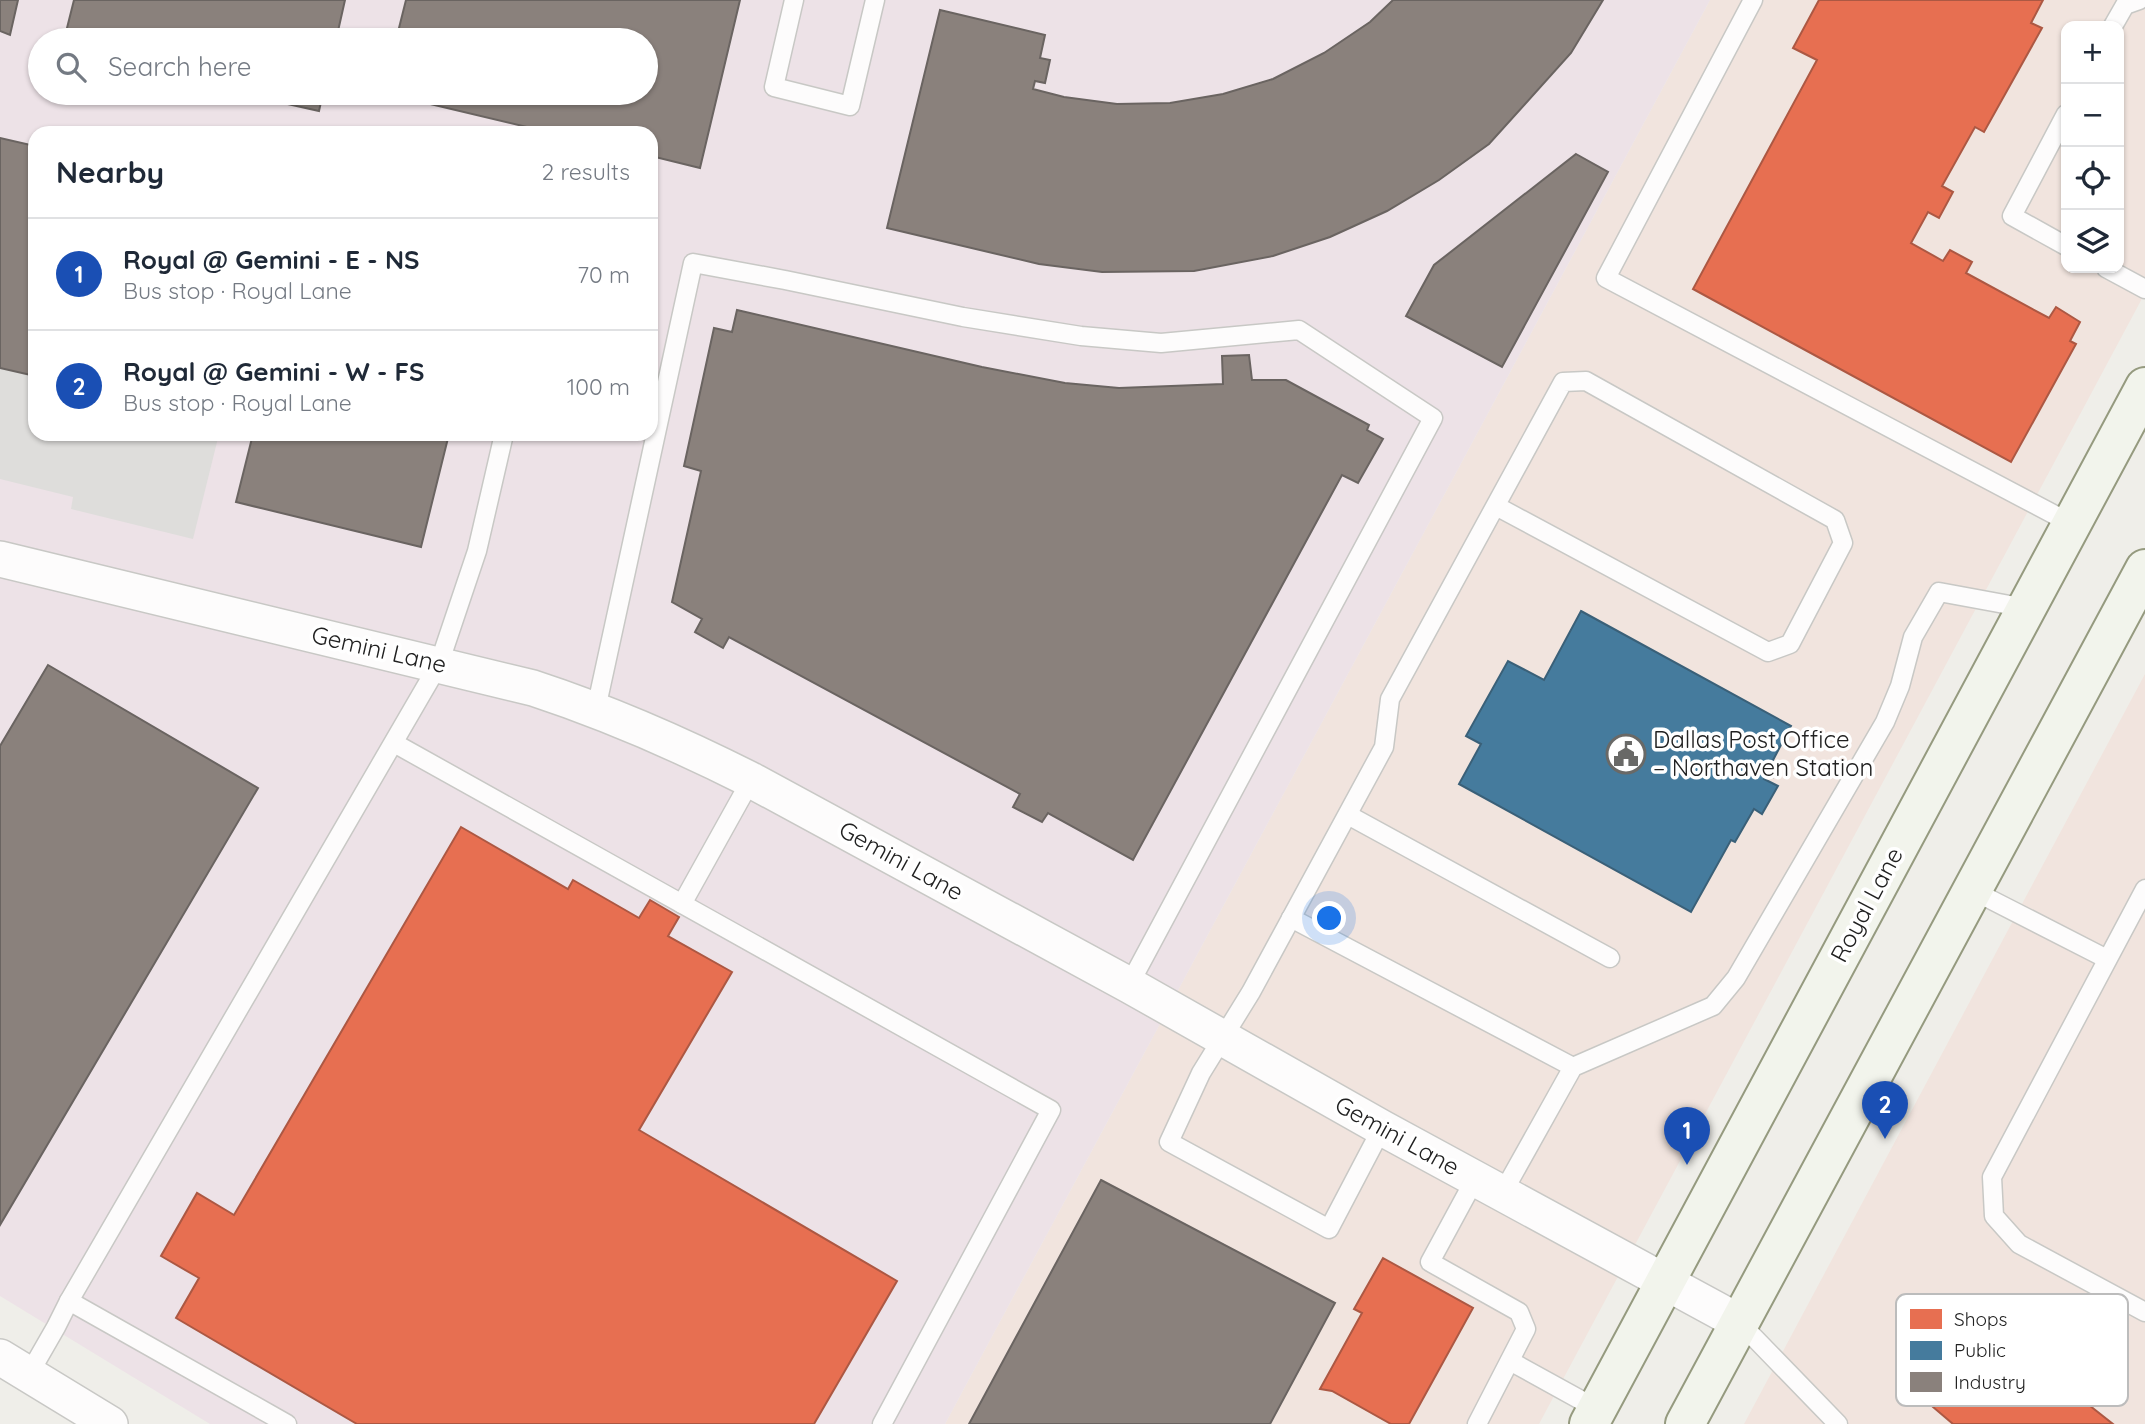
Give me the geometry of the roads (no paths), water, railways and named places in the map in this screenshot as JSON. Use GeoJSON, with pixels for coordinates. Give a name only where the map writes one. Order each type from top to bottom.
{"type":"FeatureCollection","features":[{"type":"Feature","properties":{"kind":"main road","name":"Royal Lane"},"geometry":{"type":"LineString","coordinates":[[1593,1416],[2145,387]]}},
{"type":"Feature","properties":{"kind":"main road"},"geometry":{"type":"LineString","coordinates":[[1685,1424],[2142,580]]}},
{"type":"Feature","properties":{"kind":"street","name":"Gemini Lane"},"geometry":{"type":"LineString","coordinates":[[0,559],[534,688],[596,709],[691,750],[1129,985],[1382,1128],[1739,1322]]}},
{"type":"Feature","properties":{"kind":"street"},"geometry":{"type":"LineString","coordinates":[[14,1366],[92,1419]]}},
{"type":"Feature","properties":{"kind":"lane"},"geometry":{"type":"LineString","coordinates":[[794,0],[774,87],[850,106],[875,0]]}},
{"type":"Feature","properties":{"kind":"lane"},"geometry":{"type":"LineString","coordinates":[[1753,0],[1606,278],[2072,524]]}},
{"type":"Feature","properties":{"kind":"lane"},"geometry":{"type":"LineString","coordinates":[[2116,21],[2124,5],[2138,0]]}},
{"type":"Feature","properties":{"kind":"lane"},"geometry":{"type":"LineString","coordinates":[[2061,123],[2012,216],[2061,243]]}},
{"type":"Feature","properties":{"kind":"lane"},"geometry":{"type":"LineString","coordinates":[[658,424],[693,263],[963,317],[1081,336],[1161,343],[1298,330],[1433,418],[1129,985]]}},
{"type":"Feature","properties":{"kind":"lane"},"geometry":{"type":"LineString","coordinates":[[2115,273],[2145,289]]}},
{"type":"Feature","properties":{"kind":"lane"},"geometry":{"type":"LineString","coordinates":[[1382,1128],[1329,1229],[1169,1142],[1201,1073],[1291,918],[1384,747],[1390,699],[1563,382],[1586,381],[1835,520],[1843,543],[1790,644],[1768,652],[1496,506]]}},
{"type":"Feature","properties":{"kind":"lane"},"geometry":{"type":"LineString","coordinates":[[14,1366],[69,1301],[439,664],[477,551],[502,441]]}},
{"type":"Feature","properties":{"kind":"lane"},"geometry":{"type":"LineString","coordinates":[[596,709],[654,441]]}},
{"type":"Feature","properties":{"kind":"lane"},"geometry":{"type":"LineString","coordinates":[[1478,1424],[1526,1329],[1520,1312],[1430,1262],[1489,1186],[1573,1067],[1713,1006],[1736,978],[1885,722],[1899,687],[1913,637],[1939,592],[2026,608]]}},
{"type":"Feature","properties":{"kind":"lane"},"geometry":{"type":"LineString","coordinates":[[394,743],[1051,1110],[882,1424]]}},
{"type":"Feature","properties":{"kind":"lane"},"geometry":{"type":"LineString","coordinates":[[682,904],[751,780]]}},
{"type":"Feature","properties":{"kind":"lane"},"geometry":{"type":"LineString","coordinates":[[1348,815],[1610,958]]}},
{"type":"Feature","properties":{"kind":"lane"},"geometry":{"type":"LineString","coordinates":[[2112,1294],[2019,1244],[1994,1216],[1992,1177],[2145,889]]}},
{"type":"Feature","properties":{"kind":"lane"},"geometry":{"type":"LineString","coordinates":[[1972,890],[2106,959]]}},
{"type":"Feature","properties":{"kind":"lane"},"geometry":{"type":"LineString","coordinates":[[1291,918],[1573,1067]]}},
{"type":"Feature","properties":{"kind":"lane"},"geometry":{"type":"LineString","coordinates":[[69,1301],[287,1424]]}},
{"type":"Feature","properties":{"kind":"lane"},"geometry":{"type":"LineString","coordinates":[[2128,1303],[2145,1312]]}},
{"type":"Feature","properties":{"kind":"lane"},"geometry":{"type":"LineString","coordinates":[[1739,1322],[1838,1424]]}},
{"type":"Feature","properties":{"kind":"lane"},"geometry":{"type":"LineString","coordinates":[[1510,1361],[1593,1416]]}},
{"type":"Feature","properties":{"kind":"place","name":"Dallas Post Office – Northaven Station"},"geometry":{"type":"Point","coordinates":[1626,754]}},
{"type":"Feature","properties":{"kind":"place","name":"Royal @ Gemini - W - FS"},"geometry":{"type":"Point","coordinates":[1885,1139]}},
{"type":"Feature","properties":{"kind":"place","name":"Royal @ Gemini - E - NS"},"geometry":{"type":"Point","coordinates":[1687,1165]}}]}
